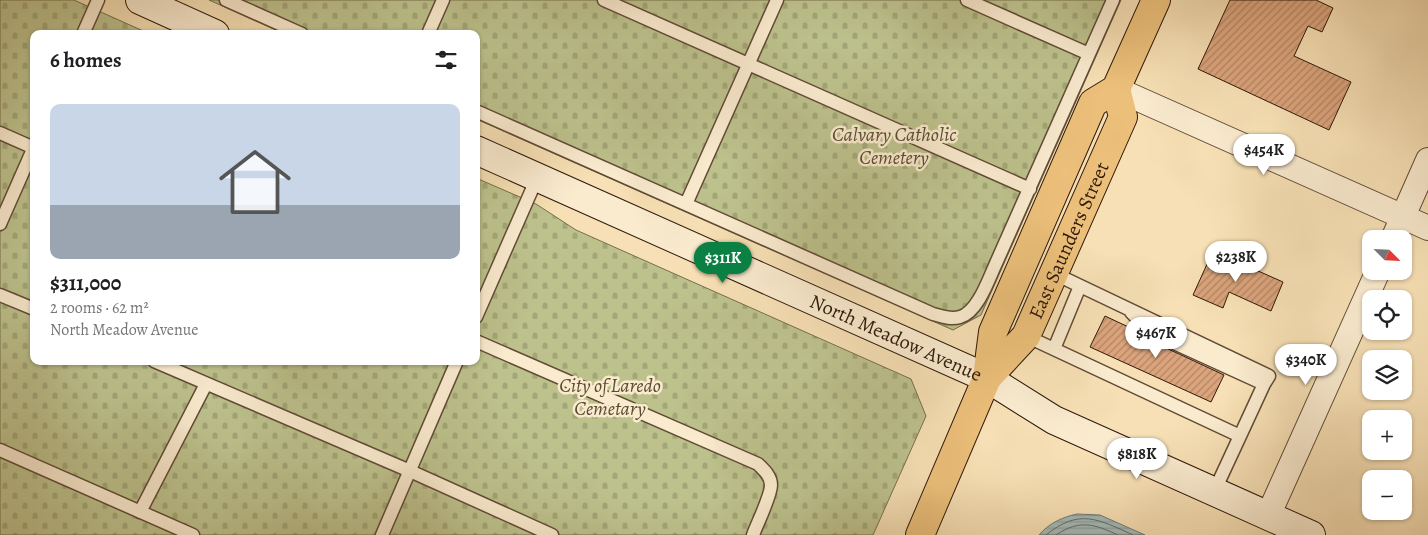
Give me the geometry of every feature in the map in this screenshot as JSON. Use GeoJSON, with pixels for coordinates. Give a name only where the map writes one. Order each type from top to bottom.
{"type":"FeatureCollection","features":[{"type":"Feature","properties":{"kind":"main road"},"geometry":{"type":"LineString","coordinates":[[140,0],[206,30]]}},
{"type":"Feature","properties":{"kind":"main road"},"geometry":{"type":"LineString","coordinates":[[1116,89],[1156,0]]}},
{"type":"Feature","properties":{"kind":"main road","name":"East Saunders Street"},"geometry":{"type":"LineString","coordinates":[[920,535],[988,378],[993,332],[1093,103],[1116,89],[1123,117],[1026,336],[988,378]]}},
{"type":"Feature","properties":{"kind":"main road","name":"North Meadow Avenue"},"geometry":{"type":"LineString","coordinates":[[480,152],[988,378],[1054,420],[1311,535]]}},
{"type":"Feature","properties":{"kind":"street"},"geometry":{"type":"LineString","coordinates":[[1116,89],[1428,228]]}},
{"type":"Feature","properties":{"kind":"street"},"geometry":{"type":"LineString","coordinates":[[1397,230],[1428,160]]}},
{"type":"Feature","properties":{"kind":"street"},"geometry":{"type":"LineString","coordinates":[[1268,516],[1374,280]]}},
{"type":"Feature","properties":{"kind":"lane"},"geometry":{"type":"LineString","coordinates":[[86,30],[98,0]]}},
{"type":"Feature","properties":{"kind":"lane"},"geometry":{"type":"LineString","coordinates":[[226,0],[293,30]]}},
{"type":"Feature","properties":{"kind":"lane"},"geometry":{"type":"LineString","coordinates":[[430,30],[443,0]]}},
{"type":"Feature","properties":{"kind":"lane"},"geometry":{"type":"LineString","coordinates":[[604,0],[1030,189]]}},
{"type":"Feature","properties":{"kind":"lane"},"geometry":{"type":"LineString","coordinates":[[686,204],[777,0]]}},
{"type":"Feature","properties":{"kind":"lane"},"geometry":{"type":"LineString","coordinates":[[967,0],[1089,54]]}},
{"type":"Feature","properties":{"kind":"lane"},"geometry":{"type":"LineString","coordinates":[[480,113],[924,310],[946,318],[960,317],[971,310],[980,297],[1113,0]]}},
{"type":"Feature","properties":{"kind":"lane"},"geometry":{"type":"LineString","coordinates":[[0,133],[30,146]]}},
{"type":"Feature","properties":{"kind":"lane"},"geometry":{"type":"LineString","coordinates":[[0,224],[30,157]]}},
{"type":"Feature","properties":{"kind":"lane"},"geometry":{"type":"LineString","coordinates":[[480,308],[537,178]]}},
{"type":"Feature","properties":{"kind":"lane"},"geometry":{"type":"LineString","coordinates":[[1053,273],[1269,376],[1214,492]]}},
{"type":"Feature","properties":{"kind":"lane"},"geometry":{"type":"LineString","coordinates":[[1054,349],[1080,286]]}},
{"type":"Feature","properties":{"kind":"lane"},"geometry":{"type":"LineString","coordinates":[[0,295],[30,307]]}},
{"type":"Feature","properties":{"kind":"lane"},"geometry":{"type":"LineString","coordinates":[[1026,336],[1240,436]]}},
{"type":"Feature","properties":{"kind":"lane"},"geometry":{"type":"LineString","coordinates":[[480,343],[758,464],[767,473],[771,485],[753,535]]}},
{"type":"Feature","properties":{"kind":"lane"},"geometry":{"type":"LineString","coordinates":[[163,365],[410,471],[552,535]]}},
{"type":"Feature","properties":{"kind":"lane"},"geometry":{"type":"LineString","coordinates":[[382,535],[455,365]]}},
{"type":"Feature","properties":{"kind":"lane"},"geometry":{"type":"LineString","coordinates":[[140,512],[206,384]]}},
{"type":"Feature","properties":{"kind":"lane"},"geometry":{"type":"LineString","coordinates":[[0,450],[193,535]]}},
{"type":"Feature","properties":{"kind":"green space","name":"City of Laredo Cemetary"},"geometry":{"type":"Polygon","coordinates":[[[0,0],[74,0],[141,30],[30,30],[30,365],[480,365],[480,180],[536,204],[576,230],[911,379],[926,416],[873,535],[0,535],[0,0]]]}},
{"type":"Feature","properties":{"kind":"green space","name":"Calvary Catholic Cemetery"},"geometry":{"type":"Polygon","coordinates":[[[209,0],[1121,0],[981,315],[953,330],[480,121],[480,30],[276,30],[209,0]]]}},
{"type":"Feature","properties":{"kind":"water"},"geometry":{"type":"Polygon","coordinates":[[[1077,514],[1100,515],[1145,535],[1039,535],[1056,521],[1077,514]]]}},
{"type":"Feature","properties":{"kind":"building"},"geometry":{"type":"Polygon","coordinates":[[[1230,0],[1316,0],[1333,8],[1322,32],[1308,26],[1294,56],[1351,82],[1329,130],[1198,69],[1230,0]]]}},
{"type":"Feature","properties":{"kind":"building"},"geometry":{"type":"Polygon","coordinates":[[[1213,251],[1283,282],[1271,311],[1229,292],[1223,308],[1193,295],[1213,251]]]}},
{"type":"Feature","properties":{"kind":"building"},"geometry":{"type":"Polygon","coordinates":[[[1105,316],[1137,331],[1147,339],[1224,375],[1211,402],[1090,347],[1105,316]]]}}]}
